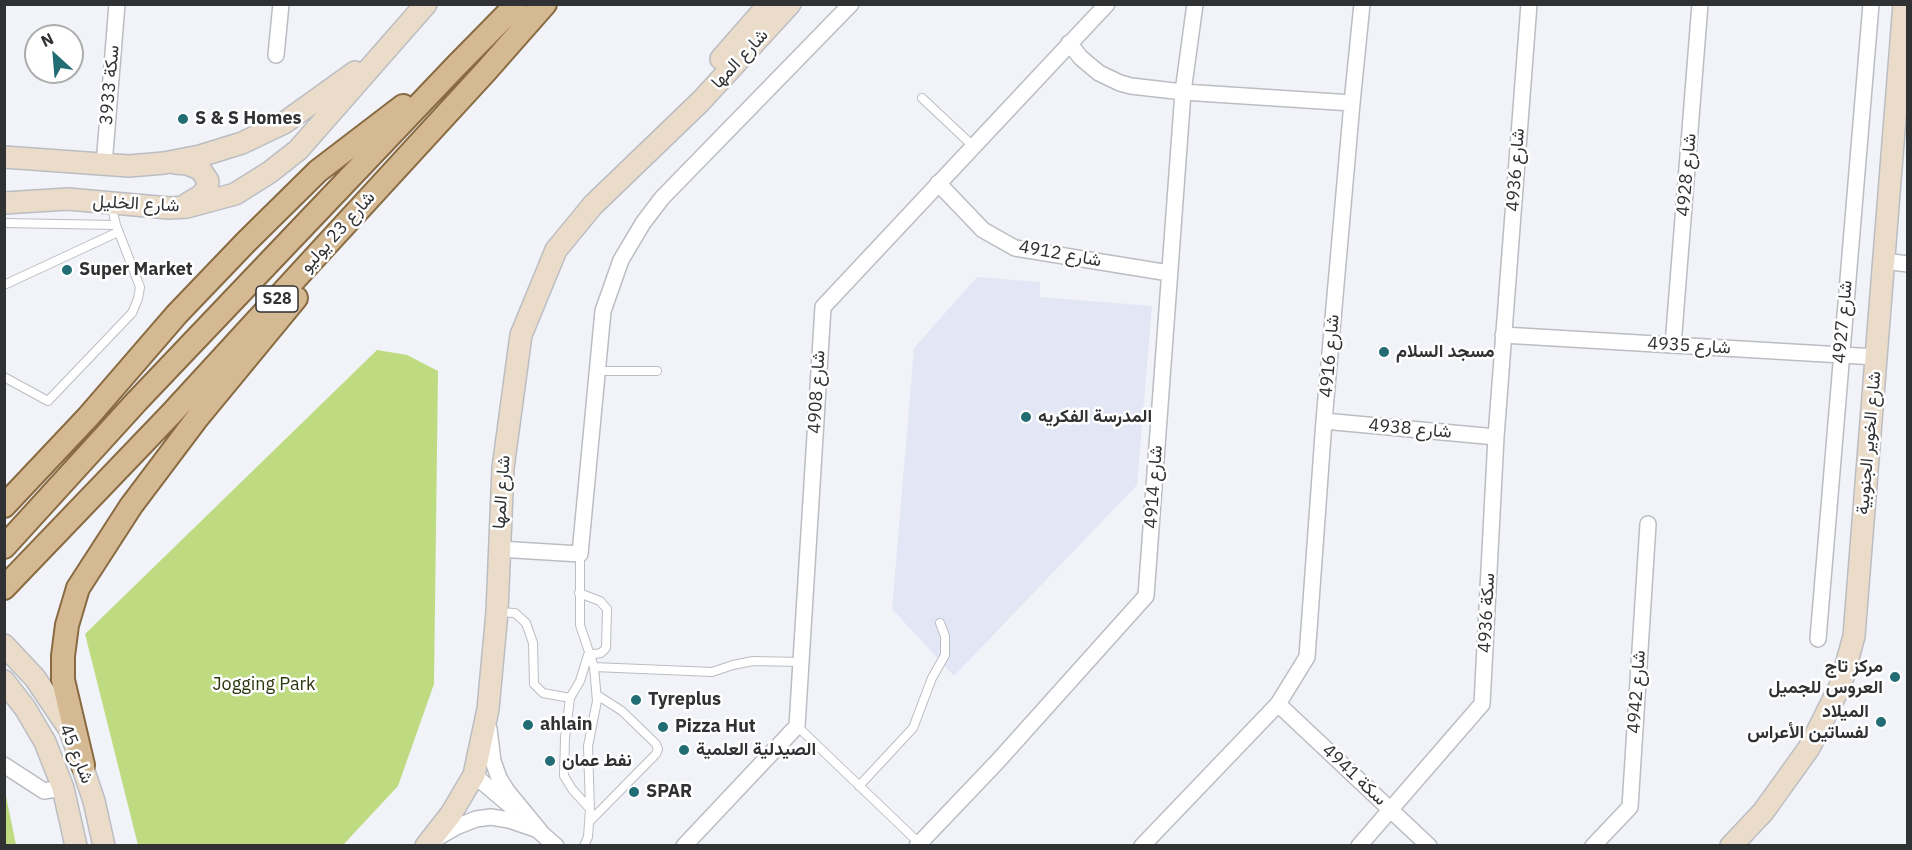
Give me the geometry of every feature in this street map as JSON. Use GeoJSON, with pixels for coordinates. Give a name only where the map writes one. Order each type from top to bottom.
{"type":"FeatureCollection","features":[{"type":"Feature","properties":{"kind":"main road","name":"شارع 23 يوليو"},"geometry":{"type":"LineString","coordinates":[[4,547],[137,401],[517,4]]}},
{"type":"Feature","properties":{"kind":"main road","name":"شارع 23 يوليو"},"geometry":{"type":"LineString","coordinates":[[4,588],[171,414],[545,4]]}},
{"type":"Feature","properties":{"kind":"main road"},"geometry":{"type":"LineString","coordinates":[[4,506],[88,417],[177,314],[318,171],[457,65]]}},
{"type":"Feature","properties":{"kind":"main road"},"geometry":{"type":"LineString","coordinates":[[83,765],[63,680],[67,625],[78,588],[131,506],[191,426],[279,320],[391,174]]}},
{"type":"Feature","properties":{"kind":"street","name":"سكة 3933"},"geometry":{"type":"LineString","coordinates":[[104,165],[117,4]]}},
{"type":"Feature","properties":{"kind":"street"},"geometry":{"type":"LineString","coordinates":[[276,55],[281,4]]}},
{"type":"Feature","properties":{"kind":"street","name":"شارع الخليل"},"geometry":{"type":"LineString","coordinates":[[4,203],[68,199],[169,208],[187,207],[235,194],[270,172],[298,150],[426,4]]}},
{"type":"Feature","properties":{"kind":"street","name":"شارع المها"},"geometry":{"type":"LineString","coordinates":[[637,161],[692,92],[769,4]]}},
{"type":"Feature","properties":{"kind":"street","name":"شارع المها"},"geometry":{"type":"LineString","coordinates":[[427,844],[452,814],[474,775],[488,709],[497,612],[503,468],[521,335],[556,250],[593,205],[701,101],[790,4]]}},
{"type":"Feature","properties":{"kind":"street"},"geometry":{"type":"LineString","coordinates":[[499,549],[580,554],[603,311],[621,260],[643,223],[662,198],[851,4]]}},
{"type":"Feature","properties":{"kind":"street","name":"4908 شارع"},"geometry":{"type":"LineString","coordinates":[[797,726],[822,307],[1107,4]]}},
{"type":"Feature","properties":{"kind":"street","name":"4914 شارع"},"geometry":{"type":"LineString","coordinates":[[918,844],[998,761],[1146,596],[1169,273],[1184,92],[1195,4]]}},
{"type":"Feature","properties":{"kind":"street","name":"4916 شارع"},"geometry":{"type":"LineString","coordinates":[[1142,846],[1278,704],[1307,657],[1324,421],[1362,4]]}},
{"type":"Feature","properties":{"kind":"street","name":"4936 شارع"},"geometry":{"type":"LineString","coordinates":[[1503,335],[1529,4]]}},
{"type":"Feature","properties":{"kind":"street","name":"4928 شارع"},"geometry":{"type":"LineString","coordinates":[[1673,345],[1700,4]]}},
{"type":"Feature","properties":{"kind":"street","name":"شارع 4927"},"geometry":{"type":"LineString","coordinates":[[1818,639],[1871,4]]}},
{"type":"Feature","properties":{"kind":"street","name":"شارع الخوير الجنوبية"},"geometry":{"type":"LineString","coordinates":[[1731,846],[1763,812],[1809,748],[1841,684],[1854,636],[1904,4]]}},
{"type":"Feature","properties":{"kind":"street"},"geometry":{"type":"LineString","coordinates":[[1069,43],[1089,66],[1109,79],[1131,86],[1184,92],[1352,103]]}},
{"type":"Feature","properties":{"kind":"street","name":"شارع الخليل"},"geometry":{"type":"LineString","coordinates":[[4,157],[129,166],[164,163],[201,156],[242,143],[284,123],[387,48]]}},
{"type":"Feature","properties":{"kind":"street"},"geometry":{"type":"LineString","coordinates":[[164,163],[194,165],[206,175],[208,181],[207,188],[194,201],[169,208]]}},
{"type":"Feature","properties":{"kind":"street","name":"4912 شارع"},"geometry":{"type":"LineString","coordinates":[[938,183],[983,230],[1015,248],[1169,273]]}},
{"type":"Feature","properties":{"kind":"street"},"geometry":{"type":"LineString","coordinates":[[1884,261],[1908,264]]}},
{"type":"Feature","properties":{"kind":"street","name":"4935 شارع"},"geometry":{"type":"LineString","coordinates":[[1503,335],[1876,357]]}},
{"type":"Feature","properties":{"kind":"street","name":"سكة 4936"},"geometry":{"type":"LineString","coordinates":[[1359,846],[1482,704],[1503,335]]}},
{"type":"Feature","properties":{"kind":"street","name":"شارع 4938"},"geometry":{"type":"LineString","coordinates":[[1324,421],[1496,437]]}},
{"type":"Feature","properties":{"kind":"street","name":"4942 شارع"},"geometry":{"type":"LineString","coordinates":[[1593,846],[1630,807],[1648,524]]}},
{"type":"Feature","properties":{"kind":"street","name":"شارع 45"},"geometry":{"type":"LineString","coordinates":[[4,645],[35,678],[70,730],[94,801],[104,846]]}},
{"type":"Feature","properties":{"kind":"street","name":"شارع 45"},"geometry":{"type":"LineString","coordinates":[[4,681],[25,708],[45,742],[63,788],[76,846]]}},
{"type":"Feature","properties":{"kind":"street","name":"سكة 4941"},"geometry":{"type":"LineString","coordinates":[[1278,704],[1429,846]]}},
{"type":"Feature","properties":{"kind":"street"},"geometry":{"type":"LineString","coordinates":[[488,709],[490,746],[500,778],[507,791],[540,831]]}},
{"type":"Feature","properties":{"kind":"street"},"geometry":{"type":"LineString","coordinates":[[684,846],[797,726]]}},
{"type":"Feature","properties":{"kind":"street"},"geometry":{"type":"LineString","coordinates":[[4,765],[44,791],[63,788]]}},
{"type":"Feature","properties":{"kind":"street"},"geometry":{"type":"LineString","coordinates":[[474,775],[556,846]]}},
{"type":"Feature","properties":{"kind":"street"},"geometry":{"type":"LineString","coordinates":[[427,844],[456,827],[476,819],[491,817],[509,820],[540,831]]}},
{"type":"Feature","properties":{"kind":"lane"},"geometry":{"type":"LineString","coordinates":[[922,98],[973,146]]}},
{"type":"Feature","properties":{"kind":"lane"},"geometry":{"type":"LineString","coordinates":[[4,377],[48,401],[132,313],[140,287],[117,228],[111,203]]}},
{"type":"Feature","properties":{"kind":"lane"},"geometry":{"type":"LineString","coordinates":[[4,223],[117,228]]}},
{"type":"Feature","properties":{"kind":"lane"},"geometry":{"type":"LineString","coordinates":[[4,285],[117,228]]}},
{"type":"Feature","properties":{"kind":"lane"},"geometry":{"type":"LineString","coordinates":[[598,371],[657,371]]}},
{"type":"Feature","properties":{"kind":"lane"},"geometry":{"type":"LineString","coordinates":[[580,554],[580,625],[588,655],[594,667],[597,695],[588,746],[590,809],[588,837],[584,846]]}},
{"type":"Feature","properties":{"kind":"lane"},"geometry":{"type":"LineString","coordinates":[[579,593],[600,601],[607,609],[606,648],[601,653],[588,655]]}},
{"type":"Feature","properties":{"kind":"lane"},"geometry":{"type":"LineString","coordinates":[[497,612],[515,613],[525,623],[533,643],[534,684],[543,693],[570,698]]}},
{"type":"Feature","properties":{"kind":"lane"},"geometry":{"type":"LineString","coordinates":[[859,786],[913,728],[932,678],[945,655],[947,644],[940,623]]}},
{"type":"Feature","properties":{"kind":"lane"},"geometry":{"type":"LineString","coordinates":[[588,655],[580,681],[570,698],[565,738],[564,776],[590,809]]}},
{"type":"Feature","properties":{"kind":"lane"},"geometry":{"type":"LineString","coordinates":[[594,667],[712,672],[733,664],[753,661],[801,662]]}},
{"type":"Feature","properties":{"kind":"lane"},"geometry":{"type":"LineString","coordinates":[[589,822],[656,754],[658,749],[656,744],[622,711],[597,695]]}},
{"type":"Feature","properties":{"kind":"lane"},"geometry":{"type":"LineString","coordinates":[[797,726],[918,844]]}},
{"type":"Feature","properties":{"kind":"shaded area","name":"المدرسة الفكريه"},"geometry":{"type":"Polygon","coordinates":[[[977,277],[1040,282],[1040,297],[1152,306],[1137,485],[954,676],[892,609],[914,348],[977,277]]]}},
{"type":"Feature","properties":{"kind":"green space","name":"Jogging Park"},"geometry":{"type":"Polygon","coordinates":[[[377,350],[407,355],[438,371],[434,684],[398,786],[343,845],[138,845],[85,634],[377,350]]]}},
{"type":"Feature","properties":{"kind":"green space"},"geometry":{"type":"Polygon","coordinates":[[[5,791],[16,845],[5,845],[5,791]]]}},
{"type":"Feature","properties":{"kind":"place","name":"S & S Homes"},"geometry":{"type":"Point","coordinates":[183,119]}},
{"type":"Feature","properties":{"kind":"place","name":"Super Market"},"geometry":{"type":"Point","coordinates":[67,270]}},
{"type":"Feature","properties":{"kind":"place","name":"مسجد السلام"},"geometry":{"type":"Point","coordinates":[1384,352]}},
{"type":"Feature","properties":{"kind":"place","name":"المدرسة الفكريه"},"geometry":{"type":"Point","coordinates":[1026,417]}},
{"type":"Feature","properties":{"kind":"place","name":"مركز تاج العروس للجميل"},"geometry":{"type":"Point","coordinates":[1895,677]}},
{"type":"Feature","properties":{"kind":"place","name":"Tyreplus"},"geometry":{"type":"Point","coordinates":[636,700]}},
{"type":"Feature","properties":{"kind":"place","name":"الميلاد لفساتين الأعراس"},"geometry":{"type":"Point","coordinates":[1881,722]}},
{"type":"Feature","properties":{"kind":"place","name":"ahlain"},"geometry":{"type":"Point","coordinates":[528,725]}},
{"type":"Feature","properties":{"kind":"place","name":"Pizza Hut"},"geometry":{"type":"Point","coordinates":[663,727]}},
{"type":"Feature","properties":{"kind":"place","name":"الصيدلية العلمية"},"geometry":{"type":"Point","coordinates":[684,750]}},
{"type":"Feature","properties":{"kind":"place","name":"نفط عمان"},"geometry":{"type":"Point","coordinates":[550,761]}},
{"type":"Feature","properties":{"kind":"place","name":"SPAR"},"geometry":{"type":"Point","coordinates":[634,792]}}]}
